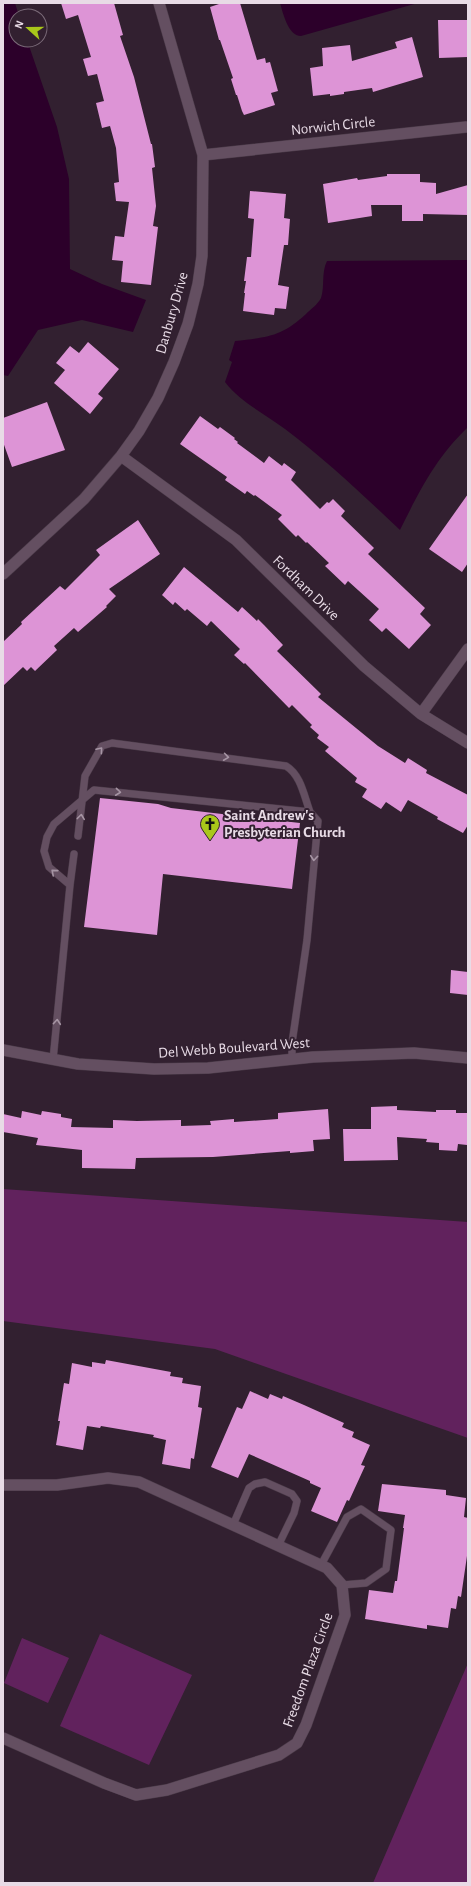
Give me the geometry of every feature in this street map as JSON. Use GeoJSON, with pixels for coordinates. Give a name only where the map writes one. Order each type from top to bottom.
{"type":"FeatureCollection","features":[{"type":"Feature","properties":{"kind":"street","name":"Danbury Drive"},"geometry":{"type":"LineString","coordinates":[[3,574],[84,499],[121,456],[139,431],[158,398],[174,362],[188,324],[198,284],[202,256],[204,230],[203,155],[159,3]]}},
{"type":"Feature","properties":{"kind":"street","name":"Norwich Circle"},"geometry":{"type":"LineString","coordinates":[[203,155],[466,127]]}},
{"type":"Feature","properties":{"kind":"street","name":"Fordham Drive"},"geometry":{"type":"LineString","coordinates":[[121,456],[236,540],[364,666],[421,714],[468,743]]}},
{"type":"Feature","properties":{"kind":"street"},"geometry":{"type":"LineString","coordinates":[[421,714],[468,649]]}},
{"type":"Feature","properties":{"kind":"street","name":"Del Webb Boulevard West"},"geometry":{"type":"LineString","coordinates":[[3,1050],[53,1060],[102,1067],[182,1069],[208,1068],[292,1059],[414,1053],[468,1058]]}},
{"type":"Feature","properties":{"kind":"street"},"geometry":{"type":"LineString","coordinates":[[3,1485],[57,1485],[108,1478],[139,1482],[327,1568],[342,1585]]}},
{"type":"Feature","properties":{"kind":"street","name":"Freedom Plaza Circle"},"geometry":{"type":"LineString","coordinates":[[3,1738],[104,1783],[136,1795],[167,1790],[278,1755],[297,1743],[306,1724],[345,1615],[342,1585]]}},
{"type":"Feature","properties":{"kind":"lane"},"geometry":{"type":"LineString","coordinates":[[78,836],[85,776],[102,746],[112,743],[286,766],[293,770],[299,780],[310,812],[318,821],[307,940],[292,1043],[292,1059]]}},
{"type":"Feature","properties":{"kind":"lane"},"geometry":{"type":"LineString","coordinates":[[70,884],[49,867],[44,851],[46,837],[54,824],[94,790],[310,812]]}},
{"type":"Feature","properties":{"kind":"lane"},"geometry":{"type":"LineString","coordinates":[[53,1060],[74,854]]}},
{"type":"Feature","properties":{"kind":"lane"},"geometry":{"type":"LineString","coordinates":[[233,1525],[249,1488],[255,1484],[265,1482],[292,1494],[297,1501],[294,1513],[278,1546]]}},
{"type":"Feature","properties":{"kind":"lane"},"geometry":{"type":"LineString","coordinates":[[321,1565],[347,1517],[361,1509],[391,1530],[386,1569],[366,1583],[342,1585]]}},
{"type":"Feature","properties":{"kind":"shaded area"},"geometry":{"type":"Polygon","coordinates":[[[3,3],[15,3],[17,8],[8,8],[8,48],[30,48],[57,127],[69,179],[70,269],[102,284],[146,300],[133,332],[82,320],[38,330],[8,376],[3,375],[3,3]]]}},
{"type":"Feature","properties":{"kind":"shaded area"},"geometry":{"type":"Polygon","coordinates":[[[280,3],[418,3],[301,36],[296,35],[289,28],[280,3]]]}},
{"type":"Feature","properties":{"kind":"shaded area"},"geometry":{"type":"Polygon","coordinates":[[[468,260],[468,427],[456,439],[437,463],[400,530],[330,465],[285,429],[238,396],[225,382],[232,362],[229,360],[235,341],[265,337],[281,332],[297,322],[316,304],[321,298],[324,270],[327,261],[468,260]]]}},
{"type":"Feature","properties":{"kind":"shaded area"},"geometry":{"type":"Polygon","coordinates":[[[3,1189],[468,1222],[468,1438],[215,1349],[3,1321],[3,1189]]]}},
{"type":"Feature","properties":{"kind":"shaded area"},"geometry":{"type":"Polygon","coordinates":[[[100,1634],[192,1675],[149,1765],[60,1726],[100,1634]]]}},
{"type":"Feature","properties":{"kind":"shaded area"},"geometry":{"type":"Polygon","coordinates":[[[22,1638],[69,1658],[48,1703],[4,1683],[22,1638]]]}},
{"type":"Feature","properties":{"kind":"shaded area"},"geometry":{"type":"Polygon","coordinates":[[[468,1663],[468,1883],[373,1883],[468,1663]]]}},
{"type":"Feature","properties":{"kind":"building"},"geometry":{"type":"Polygon","coordinates":[[[61,3],[114,3],[123,35],[120,36],[134,77],[152,144],[155,167],[152,168],[156,206],[153,226],[158,227],[151,285],[121,282],[123,261],[112,260],[115,236],[124,237],[129,202],[116,201],[114,183],[119,182],[116,148],[110,126],[102,128],[96,103],[104,101],[97,74],[88,76],[83,59],[91,57],[78,15],[66,19],[61,3]]]}},
{"type":"Feature","properties":{"kind":"building"},"geometry":{"type":"Polygon","coordinates":[[[222,3],[240,3],[257,60],[265,58],[266,63],[270,62],[278,91],[271,93],[275,105],[244,115],[236,95],[231,79],[233,78],[219,40],[210,7],[222,3]]]}},
{"type":"Feature","properties":{"kind":"building"},"geometry":{"type":"Polygon","coordinates":[[[438,20],[468,20],[468,57],[439,58],[438,20]]]}},
{"type":"Feature","properties":{"kind":"building"},"geometry":{"type":"Polygon","coordinates":[[[412,37],[423,77],[373,92],[372,88],[344,92],[344,94],[330,96],[330,94],[313,96],[310,68],[323,66],[322,48],[350,45],[352,61],[397,48],[395,42],[412,37]]]}},
{"type":"Feature","properties":{"kind":"building"},"geometry":{"type":"Polygon","coordinates":[[[387,174],[420,174],[420,182],[436,183],[436,194],[468,185],[468,215],[423,214],[423,221],[402,221],[402,205],[371,205],[372,216],[328,223],[323,184],[357,178],[358,180],[387,176],[387,174]]]}},
{"type":"Feature","properties":{"kind":"building"},"geometry":{"type":"Polygon","coordinates":[[[250,191],[286,194],[284,218],[290,219],[288,245],[284,245],[278,285],[289,287],[286,309],[275,308],[274,315],[243,311],[246,281],[244,281],[247,257],[251,257],[254,219],[248,218],[250,191]]]}},
{"type":"Feature","properties":{"kind":"building"},"geometry":{"type":"Polygon","coordinates":[[[88,342],[119,369],[98,394],[103,398],[90,414],[54,383],[65,370],[56,363],[70,346],[79,353],[88,342]]]}},
{"type":"Feature","properties":{"kind":"building"},"geometry":{"type":"Polygon","coordinates":[[[47,402],[65,450],[12,467],[3,442],[3,418],[47,402]]]}},
{"type":"Feature","properties":{"kind":"building"},"geometry":{"type":"Polygon","coordinates":[[[200,416],[218,429],[220,427],[235,438],[234,439],[238,442],[237,443],[264,463],[269,456],[282,466],[284,463],[296,472],[291,480],[320,509],[327,502],[329,503],[333,499],[345,511],[341,516],[374,548],[368,554],[425,608],[420,614],[431,625],[409,649],[386,628],[382,632],[369,620],[379,609],[348,581],[345,585],[325,566],[329,563],[307,542],[306,543],[298,535],[296,537],[278,519],[282,515],[255,495],[254,496],[247,491],[245,494],[225,480],[227,477],[180,444],[200,416]]]}},
{"type":"Feature","properties":{"kind":"building"},"geometry":{"type":"Polygon","coordinates":[[[468,494],[468,563],[462,572],[429,549],[468,494]]]}},
{"type":"Feature","properties":{"kind":"building"},"geometry":{"type":"Polygon","coordinates":[[[138,520],[160,554],[109,589],[116,596],[106,606],[107,607],[78,632],[74,628],[54,646],[57,650],[35,671],[31,667],[27,671],[23,667],[3,686],[3,642],[22,624],[21,622],[60,586],[65,590],[100,555],[96,550],[138,520]]]}},
{"type":"Feature","properties":{"kind":"building"},"geometry":{"type":"Polygon","coordinates":[[[184,567],[238,612],[242,607],[257,621],[258,619],[283,645],[277,651],[321,694],[318,697],[378,746],[405,763],[408,758],[427,770],[426,773],[468,795],[468,825],[463,833],[437,819],[438,817],[408,800],[401,812],[386,802],[381,809],[362,797],[367,789],[355,782],[357,778],[325,751],[329,747],[317,738],[319,735],[310,727],[312,725],[292,705],[289,708],[245,663],[244,664],[234,655],[240,649],[211,621],[207,626],[187,609],[185,611],[175,602],[173,605],[162,595],[184,567]]]}},
{"type":"Feature","properties":{"kind":"building"},"geometry":{"type":"Polygon","coordinates":[[[100,798],[158,804],[171,808],[300,823],[292,889],[163,874],[157,935],[84,927],[100,798]]]}},
{"type":"Feature","properties":{"kind":"building"},"geometry":{"type":"Polygon","coordinates":[[[451,970],[468,972],[468,995],[450,993],[451,970]]]}},
{"type":"Feature","properties":{"kind":"building"},"geometry":{"type":"Polygon","coordinates":[[[397,1106],[397,1110],[436,1112],[436,1110],[456,1110],[456,1113],[468,1113],[467,1145],[458,1144],[457,1151],[439,1150],[439,1143],[426,1142],[427,1139],[397,1137],[398,1160],[344,1161],[343,1129],[371,1129],[371,1107],[397,1106]]]}},
{"type":"Feature","properties":{"kind":"building"},"geometry":{"type":"Polygon","coordinates":[[[328,1109],[330,1139],[313,1140],[314,1151],[290,1153],[290,1151],[213,1157],[136,1158],[135,1169],[82,1168],[82,1150],[36,1145],[38,1138],[3,1132],[3,1114],[21,1118],[22,1111],[41,1115],[42,1111],[61,1114],[61,1117],[72,1119],[71,1127],[113,1128],[113,1120],[181,1120],[181,1126],[211,1125],[210,1121],[234,1119],[234,1122],[278,1119],[278,1113],[328,1109]]]}},
{"type":"Feature","properties":{"kind":"building"},"geometry":{"type":"Polygon","coordinates":[[[106,1360],[171,1372],[170,1376],[183,1378],[182,1383],[201,1386],[198,1407],[202,1408],[194,1459],[191,1458],[190,1469],[162,1464],[166,1440],[153,1437],[154,1435],[101,1426],[100,1428],[87,1426],[83,1450],[56,1445],[64,1383],[69,1384],[72,1363],[92,1367],[92,1362],[105,1364],[106,1360]]]}},
{"type":"Feature","properties":{"kind":"building"},"geometry":{"type":"Polygon","coordinates":[[[250,1391],[268,1399],[270,1394],[282,1399],[283,1396],[344,1423],[342,1427],[354,1432],[352,1437],[370,1445],[361,1465],[365,1466],[349,1501],[347,1500],[337,1522],[311,1511],[321,1488],[310,1483],[310,1481],[249,1454],[238,1478],[211,1467],[237,1407],[242,1409],[250,1391]]]}},
{"type":"Feature","properties":{"kind":"building"},"geometry":{"type":"Polygon","coordinates":[[[382,1484],[446,1490],[446,1495],[466,1498],[464,1517],[468,1518],[468,1549],[461,1597],[458,1596],[456,1609],[451,1608],[448,1628],[427,1625],[427,1629],[365,1619],[369,1590],[393,1593],[395,1581],[397,1581],[404,1528],[405,1515],[378,1511],[382,1484]]]}},
{"type":"Feature","properties":{"kind":"place","name":"Saint Andrew's Presbyterian Church"},"geometry":{"type":"Point","coordinates":[210,841]}}]}
